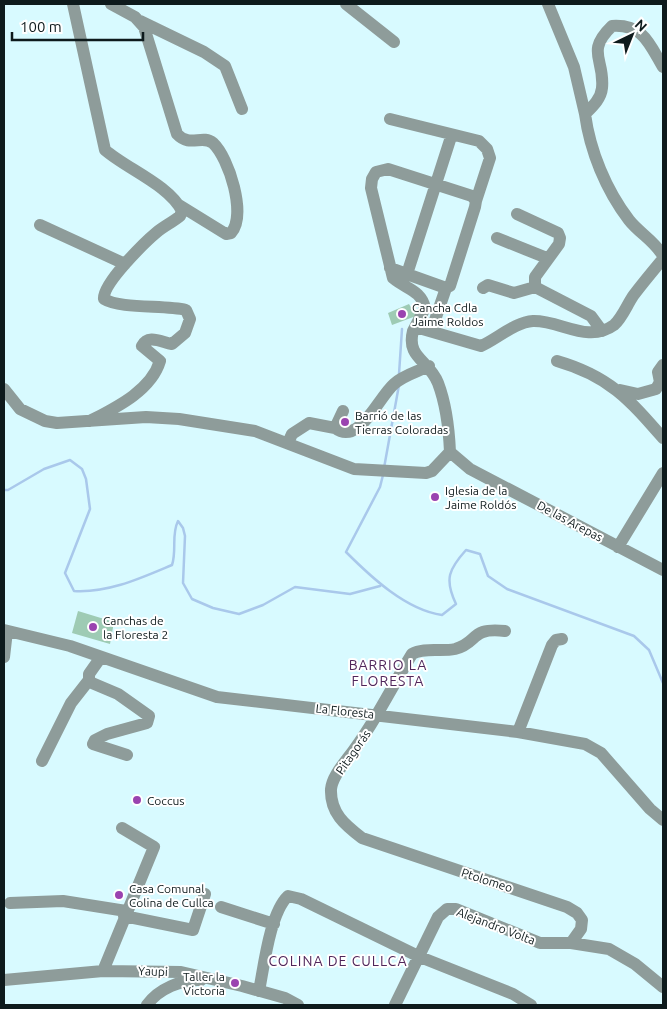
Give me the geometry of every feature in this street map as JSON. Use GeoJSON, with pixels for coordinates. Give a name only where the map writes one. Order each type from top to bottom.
{"type":"FeatureCollection","features":[{"type":"Feature","properties":{"kind":"street"},"geometry":{"type":"LineString","coordinates":[[73,4],[105,150],[159,187],[179,205],[226,234],[231,233],[237,221],[236,197],[230,171],[224,158],[212,142],[202,140],[187,141],[177,134],[167,108],[148,35],[140,21]]}},
{"type":"Feature","properties":{"kind":"street"},"geometry":{"type":"LineString","coordinates":[[111,4],[140,21],[197,49],[224,66],[242,109]]}},
{"type":"Feature","properties":{"kind":"street"},"geometry":{"type":"LineString","coordinates":[[346,4],[394,42]]}},
{"type":"Feature","properties":{"kind":"street"},"geometry":{"type":"LineString","coordinates":[[412,331],[419,328],[481,346],[531,321],[549,322],[582,333],[602,331],[614,324],[640,286],[662,261],[663,256],[659,249],[635,227],[621,208],[596,158],[589,138],[574,67],[548,4]]}},
{"type":"Feature","properties":{"kind":"street"},"geometry":{"type":"LineString","coordinates":[[585,114],[600,95],[603,88],[597,46],[602,35],[612,26],[626,25],[636,29],[663,68]]}},
{"type":"Feature","properties":{"kind":"street"},"geometry":{"type":"LineString","coordinates":[[390,119],[479,141],[487,148],[490,158],[452,283],[446,288],[435,320]]}},
{"type":"Feature","properties":{"kind":"street"},"geometry":{"type":"LineString","coordinates":[[407,274],[450,140]]}},
{"type":"Feature","properties":{"kind":"street"},"geometry":{"type":"LineString","coordinates":[[4,389],[20,409],[57,423],[153,417],[179,419],[255,430],[354,468],[383,472],[426,474],[443,461],[450,452],[446,412],[438,383],[429,366],[414,353],[410,346],[412,331],[425,308],[424,303],[416,292],[393,278],[371,188],[372,179],[376,172],[388,169],[467,193],[476,201]]}},
{"type":"Feature","properties":{"kind":"street"},"geometry":{"type":"LineString","coordinates":[[90,421],[130,398],[154,374],[160,362],[142,346],[147,340],[172,344],[185,333],[189,324],[190,314],[186,310],[108,301],[104,298],[105,288],[126,264],[158,231],[180,216],[182,211],[179,205]]}},
{"type":"Feature","properties":{"kind":"street"},"geometry":{"type":"LineString","coordinates":[[517,214],[558,232],[560,238],[558,244],[535,277],[535,288]]}},
{"type":"Feature","properties":{"kind":"street"},"geometry":{"type":"LineString","coordinates":[[40,225],[126,264]]}},
{"type":"Feature","properties":{"kind":"street"},"geometry":{"type":"LineString","coordinates":[[497,238],[547,258]]}},
{"type":"Feature","properties":{"kind":"street"},"geometry":{"type":"LineString","coordinates":[[390,268],[446,288]]}},
{"type":"Feature","properties":{"kind":"street"},"geometry":{"type":"LineString","coordinates":[[483,288],[488,285],[520,293],[535,288],[592,316],[602,331]]}},
{"type":"Feature","properties":{"kind":"street"},"geometry":{"type":"LineString","coordinates":[[557,361],[579,367],[618,389],[631,400],[663,438]]}},
{"type":"Feature","properties":{"kind":"street"},"geometry":{"type":"LineString","coordinates":[[618,389],[638,394],[656,389],[660,382],[658,372],[663,364]]}},
{"type":"Feature","properties":{"kind":"street"},"geometry":{"type":"LineString","coordinates":[[288,442],[292,434],[309,423],[335,428],[345,433],[356,430],[393,384],[429,366]]}},
{"type":"Feature","properties":{"kind":"street"},"geometry":{"type":"LineString","coordinates":[[335,428],[343,411]]}},
{"type":"Feature","properties":{"kind":"street","name":"De las Arepas"},"geometry":{"type":"LineString","coordinates":[[450,452],[470,469],[663,570]]}},
{"type":"Feature","properties":{"kind":"street"},"geometry":{"type":"LineString","coordinates":[[618,547],[663,473]]}},
{"type":"Feature","properties":{"kind":"street","name":"Pitagorás"},"geometry":{"type":"LineString","coordinates":[[362,838],[341,822],[333,808],[331,788],[338,771],[379,715],[412,654],[422,651],[439,652],[462,647],[481,631],[488,629],[505,631]]}},
{"type":"Feature","properties":{"kind":"street"},"geometry":{"type":"LineString","coordinates":[[4,657],[6,631]]}},
{"type":"Feature","properties":{"kind":"street","name":"La Floresta"},"geometry":{"type":"LineString","coordinates":[[6,631],[70,646],[217,697],[282,706],[325,708],[518,732],[586,744],[601,753],[650,809],[663,820]]}},
{"type":"Feature","properties":{"kind":"street"},"geometry":{"type":"LineString","coordinates":[[518,732],[552,645],[556,640],[562,639]]}},
{"type":"Feature","properties":{"kind":"street"},"geometry":{"type":"LineString","coordinates":[[42,761],[71,703],[89,680],[89,674],[101,657]]}},
{"type":"Feature","properties":{"kind":"street"},"geometry":{"type":"LineString","coordinates":[[89,680],[118,694],[149,716],[146,723],[107,734],[94,740],[93,744],[98,747],[127,756]]}},
{"type":"Feature","properties":{"kind":"street"},"geometry":{"type":"LineString","coordinates":[[103,971],[154,847],[122,828]]}},
{"type":"Feature","properties":{"kind":"street","name":"Ptolomeo"},"geometry":{"type":"LineString","coordinates":[[362,838],[567,907],[577,913],[582,920],[581,929],[571,943]]}},
{"type":"Feature","properties":{"kind":"street"},"geometry":{"type":"LineString","coordinates":[[10,903],[63,901],[193,930],[205,894]]}},
{"type":"Feature","properties":{"kind":"street"},"geometry":{"type":"LineString","coordinates":[[258,991],[274,924],[284,900],[288,896],[294,897],[420,957],[513,994],[531,1005]]}},
{"type":"Feature","properties":{"kind":"street"},"geometry":{"type":"LineString","coordinates":[[221,908],[274,924]]}},
{"type":"Feature","properties":{"kind":"street","name":"Alejandro Volta"},"geometry":{"type":"LineString","coordinates":[[420,957],[438,917],[447,909],[456,909],[540,943],[571,943],[609,950],[635,964],[663,987]]}},
{"type":"Feature","properties":{"kind":"street"},"geometry":{"type":"LineString","coordinates":[[395,1005],[420,957]]}},
{"type":"Feature","properties":{"kind":"street","name":"Yaupi"},"geometry":{"type":"LineString","coordinates":[[4,980],[103,971],[181,972],[285,998],[298,1005]]}},
{"type":"Feature","properties":{"kind":"street"},"geometry":{"type":"LineString","coordinates":[[147,1005],[167,988],[194,979],[223,981]]}},
{"type":"Feature","properties":{"kind":"green space","name":"Cancha Cdla Jaime Roldos"},"geometry":{"type":"Polygon","coordinates":[[[409,304],[416,316],[392,325],[388,313],[409,304]]]}},
{"type":"Feature","properties":{"kind":"green space","name":"Canchas de la Floresta 2"},"geometry":{"type":"Polygon","coordinates":[[[78,611],[114,622],[110,644],[72,633],[78,611]]]}},
{"type":"Feature","properties":{"kind":"waterway"},"geometry":{"type":"LineString","coordinates":[[399,374],[402,329]]}},
{"type":"Feature","properties":{"kind":"waterway"},"geometry":{"type":"LineString","coordinates":[[384,468],[399,385]]}},
{"type":"Feature","properties":{"kind":"waterway"},"geometry":{"type":"LineString","coordinates":[[4,490],[8,490],[44,469],[70,460],[82,469],[86,479],[90,509],[65,573],[74,591],[100,590],[112,587],[172,565],[178,521],[183,528],[185,536],[183,583],[192,599],[213,608],[239,614],[263,605],[295,587],[350,594],[380,586]]}},
{"type":"Feature","properties":{"kind":"waterway"},"geometry":{"type":"LineString","coordinates":[[383,475],[380,487],[346,552],[366,572],[390,591],[415,607],[442,615],[456,604],[449,581],[452,569],[466,550],[480,554],[488,576],[507,589],[634,636],[649,650],[663,683]]}},
{"type":"Feature","properties":{"kind":"place","name":"Cancha Cdla Jaime Roldos"},"geometry":{"type":"Point","coordinates":[402,314]}},
{"type":"Feature","properties":{"kind":"place","name":"Barrió de las Tierras Coloradas"},"geometry":{"type":"Point","coordinates":[345,422]}},
{"type":"Feature","properties":{"kind":"place","name":"Iglesia de la Jaime Roldós"},"geometry":{"type":"Point","coordinates":[435,497]}},
{"type":"Feature","properties":{"kind":"place","name":"Canchas de la Floresta 2"},"geometry":{"type":"Point","coordinates":[93,627]}},
{"type":"Feature","properties":{"kind":"place","name":"Coccus"},"geometry":{"type":"Point","coordinates":[137,800]}},
{"type":"Feature","properties":{"kind":"place","name":"Casa Comunal Colina de Cullca"},"geometry":{"type":"Point","coordinates":[119,895]}},
{"type":"Feature","properties":{"kind":"place","name":"Taller la Victoria"},"geometry":{"type":"Point","coordinates":[235,983]}},
{"type":"Feature","properties":{"kind":"district","name":"BARRIO LA FLORESTA"},"geometry":{"type":"Point","coordinates":[388,674]}},
{"type":"Feature","properties":{"kind":"district","name":"COLINA DE CULLCA"},"geometry":{"type":"Point","coordinates":[338,961]}}]}
